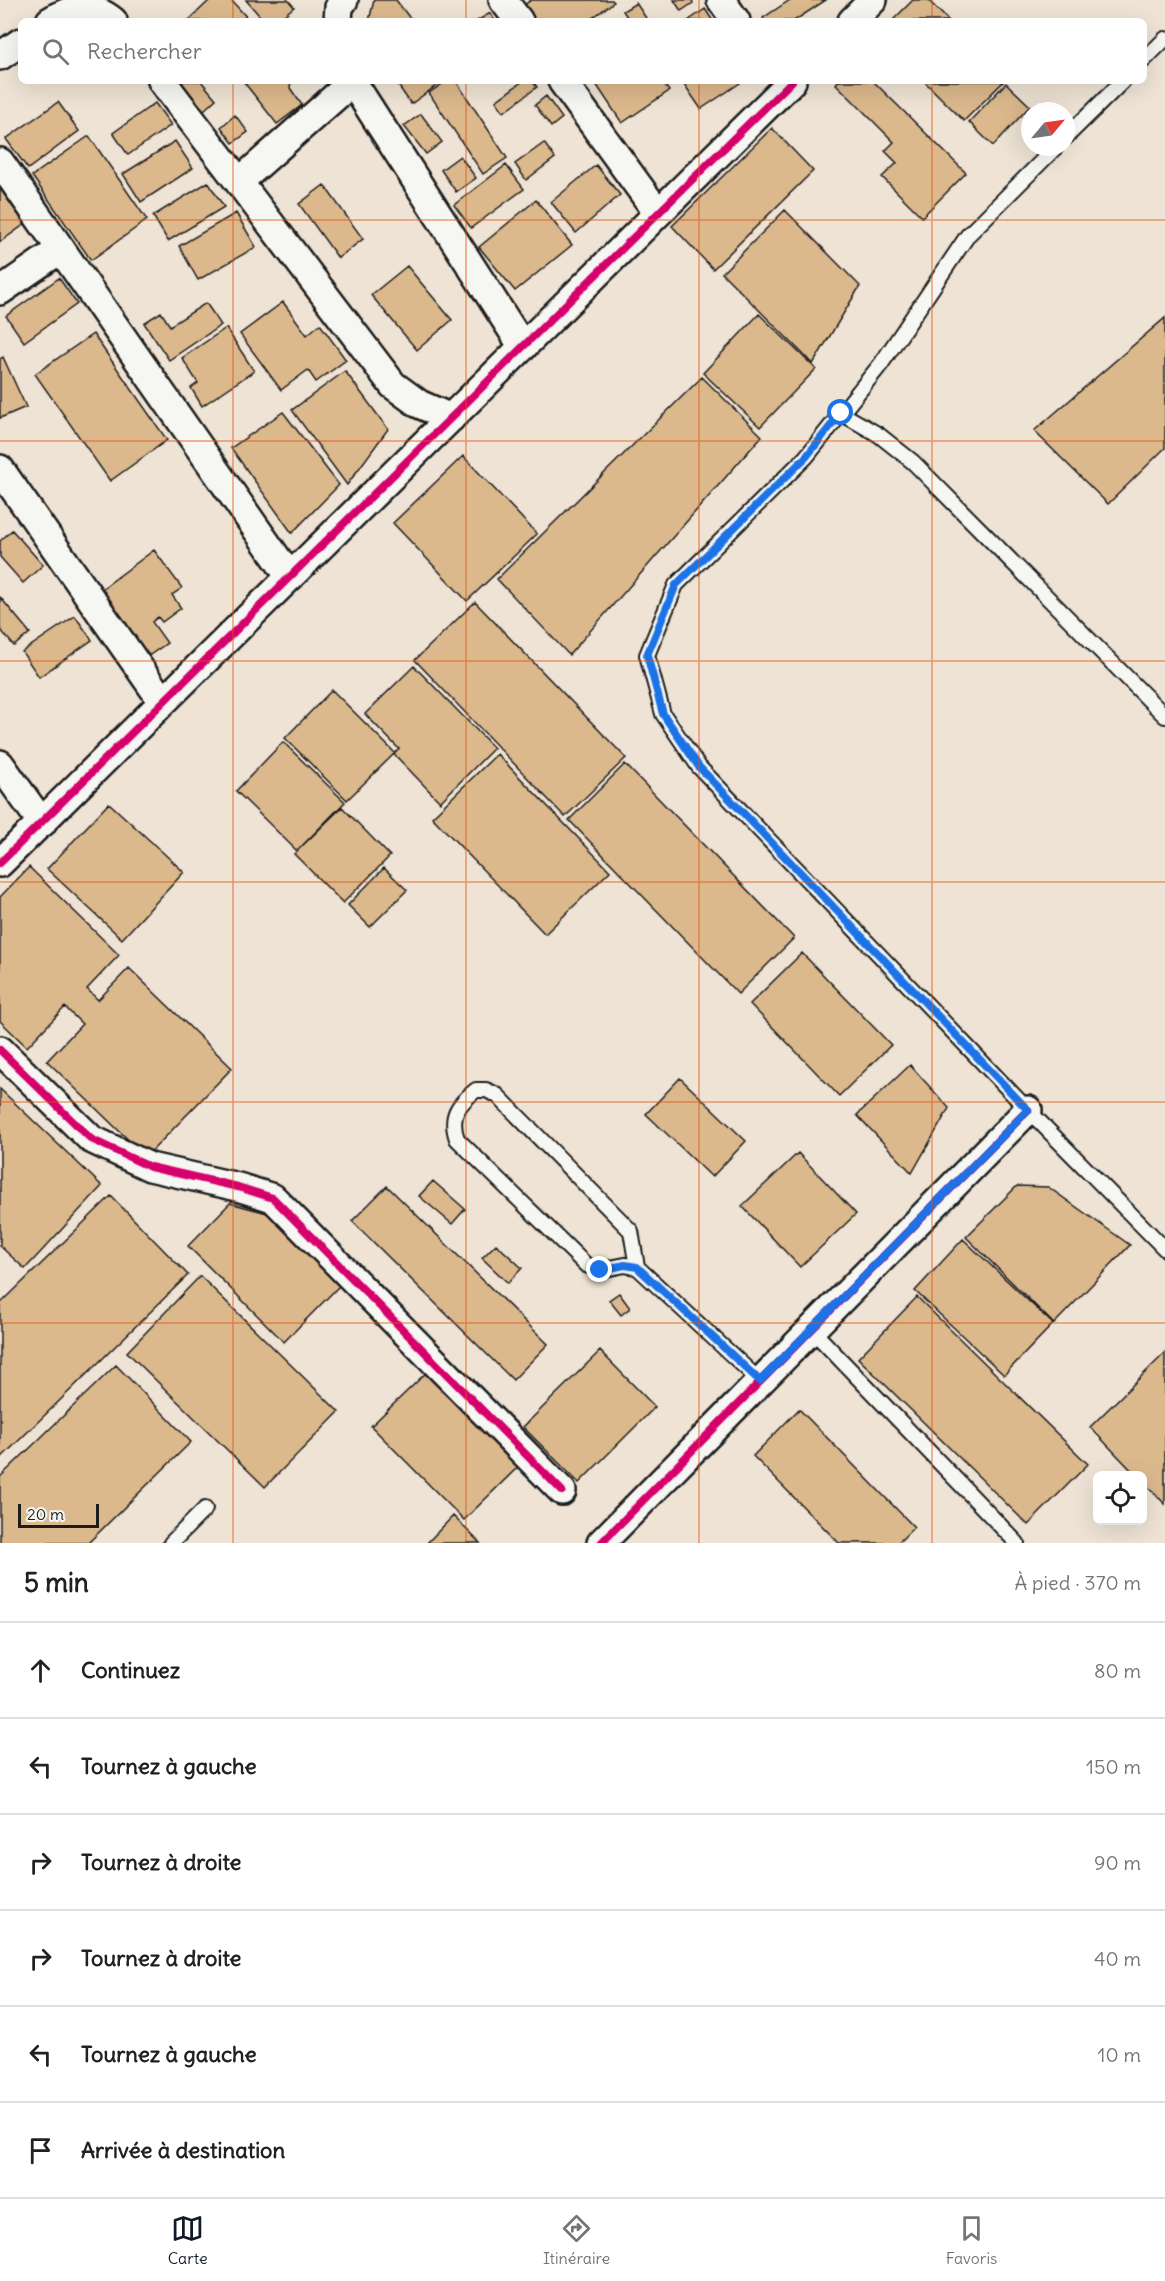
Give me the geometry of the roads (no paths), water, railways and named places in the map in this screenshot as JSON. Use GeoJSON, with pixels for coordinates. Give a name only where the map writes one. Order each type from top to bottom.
{"type":"FeatureCollection","features":[{"type":"Feature","properties":{"kind":"street"},"geometry":{"type":"LineString","coordinates":[[503,0],[517,18]]}},
{"type":"Feature","properties":{"kind":"street"},"geometry":{"type":"LineString","coordinates":[[721,0],[734,18]]}},
{"type":"Feature","properties":{"kind":"street"},"geometry":{"type":"LineString","coordinates":[[855,18],[873,0]]}},
{"type":"Feature","properties":{"kind":"street"},"geometry":{"type":"LineString","coordinates":[[56,18],[73,10],[90,9],[109,18]]}},
{"type":"Feature","properties":{"kind":"street"},"geometry":{"type":"LineString","coordinates":[[0,56],[18,44]]}},
{"type":"Feature","properties":{"kind":"street"},"geometry":{"type":"LineString","coordinates":[[164,84],[393,385],[419,404],[451,418]]}},
{"type":"Feature","properties":{"kind":"street"},"geometry":{"type":"LineString","coordinates":[[239,182],[349,84]]}},
{"type":"Feature","properties":{"kind":"street"},"geometry":{"type":"LineString","coordinates":[[354,84],[523,347]]}},
{"type":"Feature","properties":{"kind":"street"},"geometry":{"type":"LineString","coordinates":[[564,84],[658,213]]}},
{"type":"Feature","properties":{"kind":"street"},"geometry":{"type":"LineString","coordinates":[[0,863],[523,347],[785,84]]}},
{"type":"Feature","properties":{"kind":"street"},"geometry":{"type":"LineString","coordinates":[[0,162],[290,577]]}},
{"type":"Feature","properties":{"kind":"street"},"geometry":{"type":"LineString","coordinates":[[0,291],[60,249]]}},
{"type":"Feature","properties":{"kind":"street"},"geometry":{"type":"LineString","coordinates":[[0,469],[163,702]]}},
{"type":"Feature","properties":{"kind":"street"},"geometry":{"type":"LineString","coordinates":[[0,764],[42,823]]}},
{"type":"Feature","properties":{"kind":"street"},"geometry":{"type":"LineString","coordinates":[[0,1050],[92,1139],[150,1167],[238,1187],[273,1198],[562,1491]]}},
{"type":"Feature","properties":{"kind":"street"},"geometry":{"type":"LineString","coordinates":[[602,1543],[1028,1110]]}},
{"type":"Feature","properties":{"kind":"lane"},"geometry":{"type":"LineString","coordinates":[[1147,57],[1165,39]]}},
{"type":"Feature","properties":{"kind":"lane"},"geometry":{"type":"LineString","coordinates":[[1075,128],[1120,84]]}},
{"type":"Feature","properties":{"kind":"lane"},"geometry":{"type":"LineString","coordinates":[[1047,156],[968,235],[881,364],[806,457],[676,585],[647,655],[663,714],[699,767],[1028,1110],[1165,1249]]}},
{"type":"Feature","properties":{"kind":"lane"},"geometry":{"type":"LineString","coordinates":[[841,413],[879,435],[913,462],[951,503],[1165,716]]}},
{"type":"Feature","properties":{"kind":"lane"},"geometry":{"type":"LineString","coordinates":[[637,1267],[631,1231],[497,1095],[486,1090],[476,1090],[459,1105],[454,1114],[453,1127],[457,1139],[586,1265],[600,1270],[625,1265],[637,1267],[760,1381]]}},
{"type":"Feature","properties":{"kind":"lane"},"geometry":{"type":"LineString","coordinates":[[811,1329],[1017,1543]]}},
{"type":"Feature","properties":{"kind":"lane"},"geometry":{"type":"LineString","coordinates":[[171,1543],[205,1509]]}}]}
